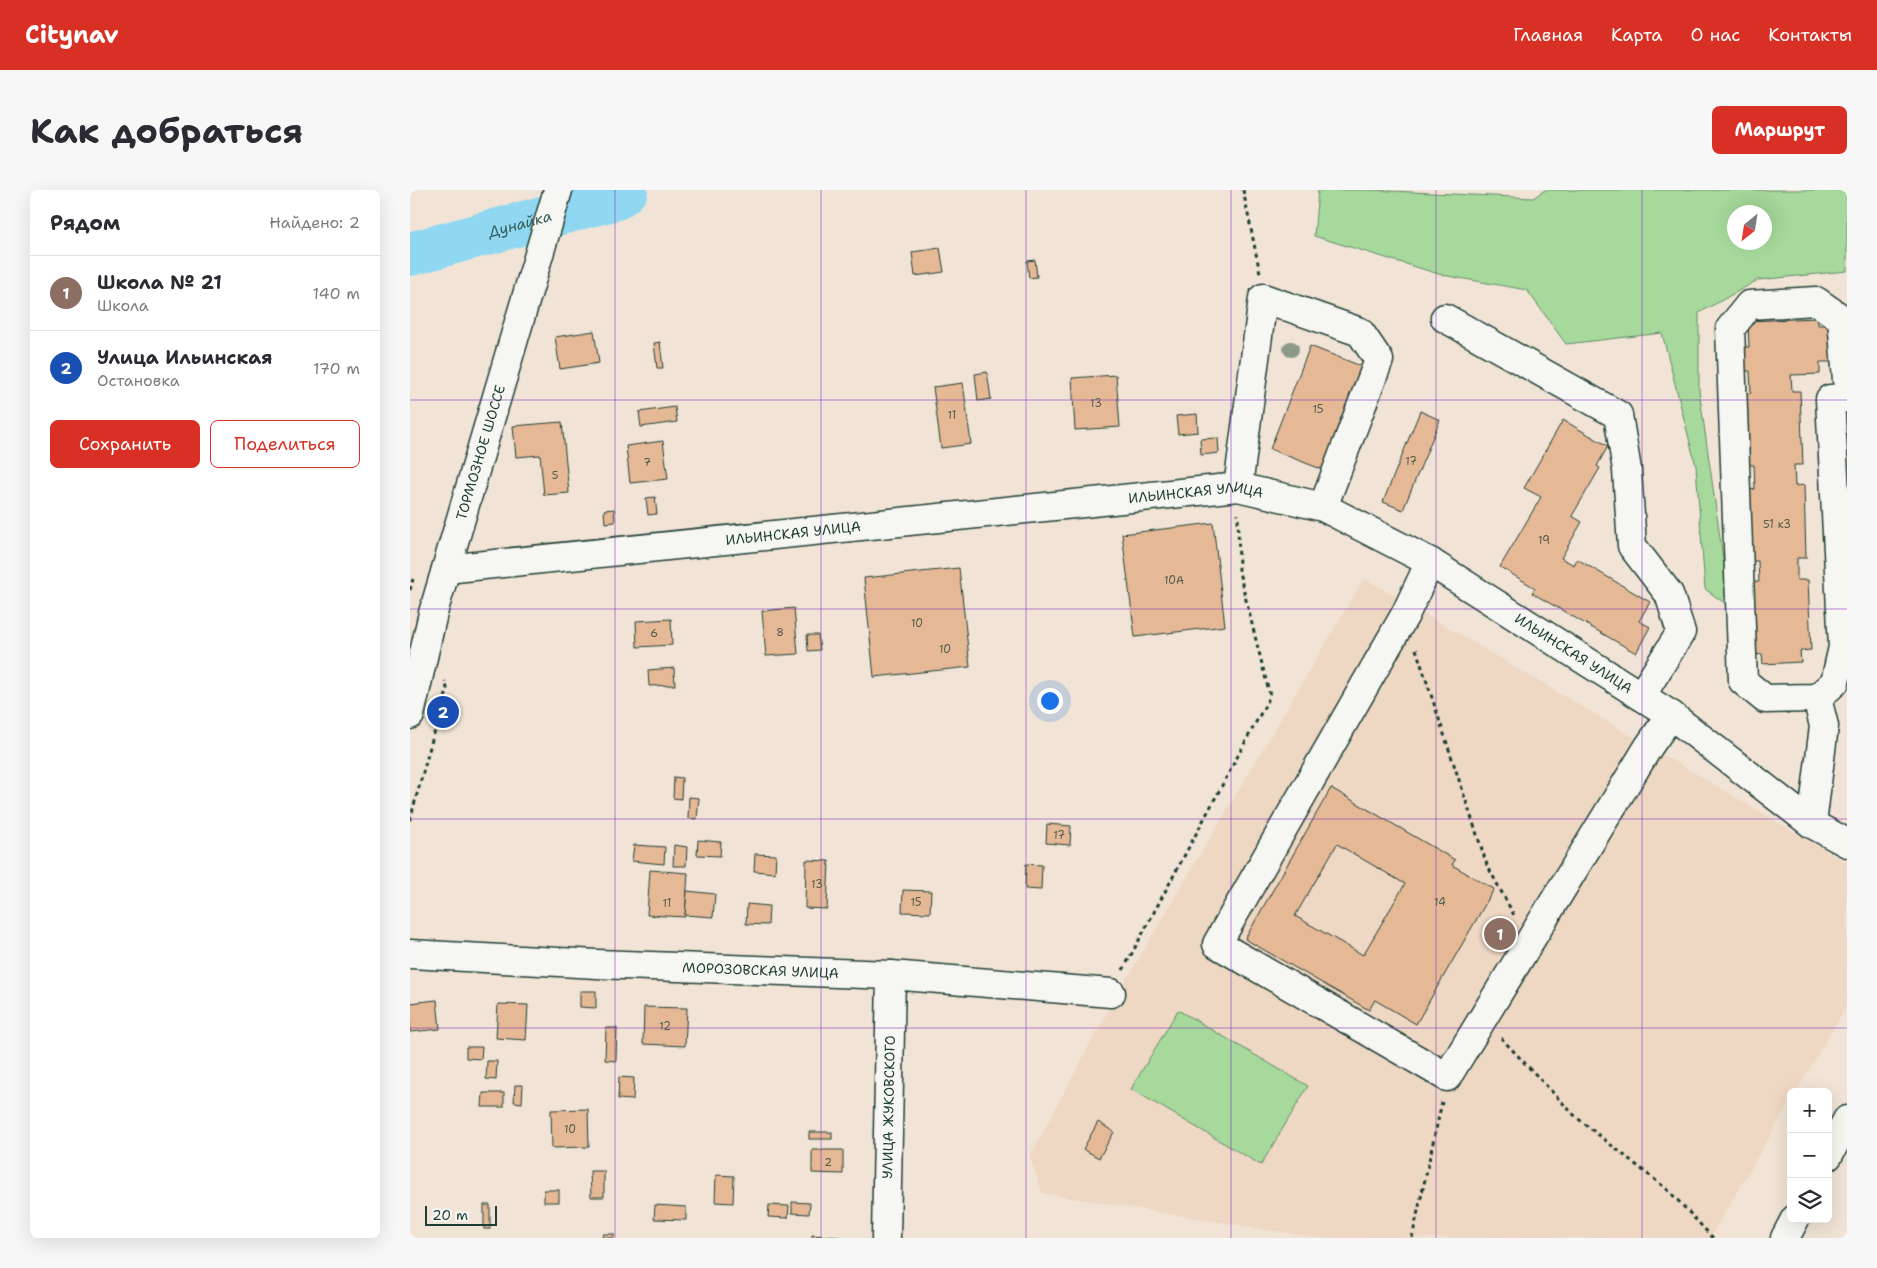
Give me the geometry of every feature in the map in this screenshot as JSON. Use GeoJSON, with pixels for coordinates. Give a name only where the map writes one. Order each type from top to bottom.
{"type":"FeatureCollection","features":[{"type":"Feature","properties":{"kind":"street","name":"ТОРМОЗНОЕ ШОССЕ"},"geometry":{"type":"LineString","coordinates":[[410,715],[433,614],[558,190]]}},
{"type":"Feature","properties":{"kind":"street"},"geometry":{"type":"LineString","coordinates":[[1238,487],[1263,298],[1360,332],[1379,360],[1323,507]]}},
{"type":"Feature","properties":{"kind":"street"},"geometry":{"type":"LineString","coordinates":[[1847,380],[1842,319],[1816,301],[1749,305],[1730,330],[1743,681],[1765,699],[1817,698],[1835,682],[1843,647],[1830,399],[1847,398]]}},
{"type":"Feature","properties":{"kind":"street"},"geometry":{"type":"LineString","coordinates":[[1445,318],[1618,415],[1627,470],[1632,546],[1669,594],[1681,632],[1641,696]]}},
{"type":"Feature","properties":{"kind":"street","name":"ИЛЬИНСКАЯ УЛИЦА"},"geometry":{"type":"LineString","coordinates":[[446,569],[1238,487],[1323,507],[1430,562],[1670,715],[1812,824],[1847,843]]}},
{"type":"Feature","properties":{"kind":"street"},"geometry":{"type":"LineString","coordinates":[[1430,562],[1405,615],[1217,944],[1447,1077],[1649,746],[1670,715]]}},
{"type":"Feature","properties":{"kind":"street"},"geometry":{"type":"LineString","coordinates":[[1812,824],[1824,726],[1817,698]]}},
{"type":"Feature","properties":{"kind":"street","name":"МОРОЗОВСКАЯ УЛИЦА"},"geometry":{"type":"LineString","coordinates":[[410,954],[598,964],[891,975],[1111,993]]}},
{"type":"Feature","properties":{"kind":"street","name":"УЛИЦА ЖУКОВСКОГО"},"geometry":{"type":"LineString","coordinates":[[886,1238],[891,975]]}},
{"type":"Feature","properties":{"kind":"street"},"geometry":{"type":"LineString","coordinates":[[1832,1148],[1847,1120]]}},
{"type":"Feature","properties":{"kind":"street"},"geometry":{"type":"LineString","coordinates":[[1785,1238],[1793,1223]]}},
{"type":"Feature","properties":{"kind":"path"},"geometry":{"type":"LineString","coordinates":[[1243,190],[1257,256],[1263,298]]}},
{"type":"Feature","properties":{"kind":"path"},"geometry":{"type":"LineString","coordinates":[[1111,993],[1270,696],[1239,572],[1238,487]]}},
{"type":"Feature","properties":{"kind":"path"},"geometry":{"type":"LineString","coordinates":[[410,590],[412,579]]}},
{"type":"Feature","properties":{"kind":"path"},"geometry":{"type":"LineString","coordinates":[[1405,615],[1487,865],[1529,942]]}},
{"type":"Feature","properties":{"kind":"path"},"geometry":{"type":"LineString","coordinates":[[1482,1019],[1576,1117],[1669,1191],[1713,1238]]}},
{"type":"Feature","properties":{"kind":"path"},"geometry":{"type":"LineString","coordinates":[[1412,1238],[1447,1077]]}},
{"type":"Feature","properties":{"kind":"shaded area"},"geometry":{"type":"Polygon","coordinates":[[[1364,578],[1847,863],[1847,1005],[1798,1088],[1787,1088],[1787,1107],[1710,1238],[1318,1238],[1042,1193],[1030,1156],[1110,1007],[1364,578]]]}},
{"type":"Feature","properties":{"kind":"green space"},"geometry":{"type":"Polygon","coordinates":[[[1318,190],[1371,190],[1533,198],[1545,190],[1847,190],[1847,271],[1758,280],[1699,313],[1699,390],[1730,607],[1705,589],[1696,466],[1662,333],[1566,344],[1527,290],[1442,275],[1314,236],[1318,190]]]}},
{"type":"Feature","properties":{"kind":"green space"},"geometry":{"type":"Polygon","coordinates":[[[1178,1010],[1308,1086],[1261,1165],[1131,1089],[1178,1010]]]}},
{"type":"Feature","properties":{"kind":"building"},"geometry":{"type":"Polygon","coordinates":[[[940,248],[944,272],[915,276],[912,252],[940,248]]]}},
{"type":"Feature","properties":{"kind":"building"},"geometry":{"type":"Polygon","coordinates":[[[1035,260],[1037,277],[1029,278],[1027,261],[1035,260]]]}},
{"type":"Feature","properties":{"kind":"building"},"geometry":{"type":"Polygon","coordinates":[[[1818,318],[1818,325],[1831,325],[1833,362],[1820,362],[1820,374],[1791,375],[1792,391],[1800,391],[1803,465],[1794,465],[1795,486],[1804,485],[1806,558],[1797,558],[1797,580],[1808,580],[1811,650],[1800,651],[1801,662],[1763,664],[1762,654],[1756,655],[1753,582],[1759,582],[1758,561],[1751,561],[1748,490],[1755,489],[1754,465],[1749,465],[1746,393],[1751,393],[1750,371],[1744,371],[1743,347],[1749,347],[1748,321],[1818,318]]]}},
{"type":"Feature","properties":{"kind":"building"},"geometry":{"type":"Polygon","coordinates":[[[594,331],[599,363],[560,369],[555,337],[594,331]]]}},
{"type":"Feature","properties":{"kind":"building"},"geometry":{"type":"Polygon","coordinates":[[[660,342],[663,368],[657,368],[654,343],[660,342]]]}},
{"type":"Feature","properties":{"kind":"building"},"geometry":{"type":"Polygon","coordinates":[[[1310,346],[1366,368],[1326,471],[1270,449],[1310,346]]]}},
{"type":"Feature","properties":{"kind":"building"},"geometry":{"type":"Polygon","coordinates":[[[987,372],[991,399],[978,401],[975,374],[987,372]]]}},
{"type":"Feature","properties":{"kind":"building"},"geometry":{"type":"Polygon","coordinates":[[[1116,375],[1120,427],[1075,430],[1072,378],[1116,375]]]}},
{"type":"Feature","properties":{"kind":"building"},"geometry":{"type":"Polygon","coordinates":[[[963,383],[971,444],[941,448],[933,387],[963,383]]]}},
{"type":"Feature","properties":{"kind":"building"},"geometry":{"type":"Polygon","coordinates":[[[675,407],[677,422],[641,427],[639,412],[675,407]]]}},
{"type":"Feature","properties":{"kind":"building"},"geometry":{"type":"Polygon","coordinates":[[[1420,411],[1440,420],[1403,510],[1383,502],[1420,411]]]}},
{"type":"Feature","properties":{"kind":"building"},"geometry":{"type":"Polygon","coordinates":[[[1197,414],[1198,432],[1178,434],[1176,416],[1197,414]]]}},
{"type":"Feature","properties":{"kind":"building"},"geometry":{"type":"Polygon","coordinates":[[[1563,420],[1608,446],[1597,466],[1600,468],[1572,516],[1582,522],[1561,558],[1574,565],[1577,559],[1650,602],[1639,621],[1650,627],[1636,653],[1532,593],[1535,588],[1500,567],[1541,497],[1524,488],[1563,420]]]}},
{"type":"Feature","properties":{"kind":"building"},"geometry":{"type":"Polygon","coordinates":[[[562,422],[569,493],[544,495],[540,455],[516,457],[513,426],[562,422]]]}},
{"type":"Feature","properties":{"kind":"building"},"geometry":{"type":"Polygon","coordinates":[[[1218,438],[1219,453],[1201,455],[1200,439],[1218,438]]]}},
{"type":"Feature","properties":{"kind":"building"},"geometry":{"type":"Polygon","coordinates":[[[663,441],[668,479],[630,483],[626,446],[663,441]]]}},
{"type":"Feature","properties":{"kind":"building"},"geometry":{"type":"Polygon","coordinates":[[[655,497],[657,514],[648,515],[646,498],[655,497]]]}},
{"type":"Feature","properties":{"kind":"building"},"geometry":{"type":"Polygon","coordinates":[[[614,509],[615,522],[605,523],[604,510],[614,509]]]}},
{"type":"Feature","properties":{"kind":"building"},"geometry":{"type":"Polygon","coordinates":[[[1213,523],[1225,626],[1135,637],[1122,534],[1213,523]]]}},
{"type":"Feature","properties":{"kind":"building"},"geometry":{"type":"Polygon","coordinates":[[[959,568],[970,667],[874,677],[864,578],[959,568]]]}},
{"type":"Feature","properties":{"kind":"building"},"geometry":{"type":"Polygon","coordinates":[[[794,608],[798,654],[766,656],[762,611],[794,608]]]}},
{"type":"Feature","properties":{"kind":"building"},"geometry":{"type":"Polygon","coordinates":[[[671,619],[672,645],[637,647],[636,621],[671,619]]]}},
{"type":"Feature","properties":{"kind":"building"},"geometry":{"type":"Polygon","coordinates":[[[807,635],[818,635],[820,650],[808,651],[807,635]]]}},
{"type":"Feature","properties":{"kind":"building"},"geometry":{"type":"Polygon","coordinates":[[[674,668],[675,685],[649,686],[648,670],[674,668]]]}},
{"type":"Feature","properties":{"kind":"building"},"geometry":{"type":"Polygon","coordinates":[[[674,777],[682,778],[681,799],[673,798],[674,777]]]}},
{"type":"Feature","properties":{"kind":"building"},"geometry":{"type":"Polygon","coordinates":[[[1331,788],[1455,860],[1452,865],[1494,889],[1416,1024],[1375,1000],[1369,1010],[1245,939],[1331,788]],[[1337,844],[1295,916],[1363,955],[1405,884],[1337,844]]]}},
{"type":"Feature","properties":{"kind":"building"},"geometry":{"type":"Polygon","coordinates":[[[689,797],[699,798],[697,819],[688,818],[689,797]]]}},
{"type":"Feature","properties":{"kind":"building"},"geometry":{"type":"Polygon","coordinates":[[[1047,824],[1071,826],[1070,845],[1046,843],[1047,824]]]}},
{"type":"Feature","properties":{"kind":"building"},"geometry":{"type":"Polygon","coordinates":[[[698,840],[721,842],[720,856],[697,855],[698,840]]]}},
{"type":"Feature","properties":{"kind":"building"},"geometry":{"type":"Polygon","coordinates":[[[634,845],[665,847],[664,864],[632,861],[634,845]]]}},
{"type":"Feature","properties":{"kind":"building"},"geometry":{"type":"Polygon","coordinates":[[[674,845],[687,847],[686,866],[673,866],[674,845]]]}},
{"type":"Feature","properties":{"kind":"building"},"geometry":{"type":"Polygon","coordinates":[[[755,854],[776,855],[775,873],[754,871],[755,854]]]}},
{"type":"Feature","properties":{"kind":"building"},"geometry":{"type":"Polygon","coordinates":[[[806,860],[829,861],[827,909],[805,908],[806,860]]]}},
{"type":"Feature","properties":{"kind":"building"},"geometry":{"type":"Polygon","coordinates":[[[1026,864],[1042,865],[1041,890],[1025,889],[1026,864]]]}},
{"type":"Feature","properties":{"kind":"building"},"geometry":{"type":"Polygon","coordinates":[[[650,870],[688,873],[685,917],[647,915],[650,870]]]}},
{"type":"Feature","properties":{"kind":"building"},"geometry":{"type":"Polygon","coordinates":[[[903,890],[931,891],[930,913],[902,912],[903,890]]]}},
{"type":"Feature","properties":{"kind":"building"},"geometry":{"type":"Polygon","coordinates":[[[687,891],[715,894],[713,917],[685,915],[687,891]]]}},
{"type":"Feature","properties":{"kind":"building"},"geometry":{"type":"Polygon","coordinates":[[[747,904],[769,906],[768,925],[746,924],[747,904]]]}},
{"type":"Feature","properties":{"kind":"building"},"geometry":{"type":"Polygon","coordinates":[[[580,991],[596,991],[596,1008],[580,1007],[580,991]]]}},
{"type":"Feature","properties":{"kind":"building"},"geometry":{"type":"Polygon","coordinates":[[[437,1000],[440,1029],[410,1032],[410,1003],[437,1000]]]}},
{"type":"Feature","properties":{"kind":"building"},"geometry":{"type":"Polygon","coordinates":[[[498,1004],[528,1005],[526,1040],[496,1038],[498,1004]]]}},
{"type":"Feature","properties":{"kind":"building"},"geometry":{"type":"Polygon","coordinates":[[[644,1007],[687,1008],[685,1046],[643,1044],[644,1007]]]}},
{"type":"Feature","properties":{"kind":"building"},"geometry":{"type":"Polygon","coordinates":[[[606,1028],[617,1028],[616,1061],[605,1060],[606,1028]]]}},
{"type":"Feature","properties":{"kind":"building"},"geometry":{"type":"Polygon","coordinates":[[[466,1047],[482,1047],[481,1059],[466,1058],[466,1047]]]}},
{"type":"Feature","properties":{"kind":"building"},"geometry":{"type":"Polygon","coordinates":[[[487,1061],[497,1061],[496,1080],[486,1079],[487,1061]]]}},
{"type":"Feature","properties":{"kind":"building"},"geometry":{"type":"Polygon","coordinates":[[[619,1077],[634,1078],[633,1100],[618,1099],[619,1077]]]}},
{"type":"Feature","properties":{"kind":"building"},"geometry":{"type":"Polygon","coordinates":[[[515,1085],[523,1085],[522,1103],[514,1102],[515,1085]]]}},
{"type":"Feature","properties":{"kind":"building"},"geometry":{"type":"Polygon","coordinates":[[[483,1093],[504,1093],[504,1107],[482,1107],[483,1093]]]}},
{"type":"Feature","properties":{"kind":"building"},"geometry":{"type":"Polygon","coordinates":[[[588,1109],[589,1147],[552,1148],[551,1110],[588,1109]]]}},
{"type":"Feature","properties":{"kind":"building"},"geometry":{"type":"Polygon","coordinates":[[[1098,1122],[1114,1132],[1099,1158],[1083,1149],[1098,1122]]]}},
{"type":"Feature","properties":{"kind":"building"},"geometry":{"type":"Polygon","coordinates":[[[809,1132],[832,1132],[832,1139],[809,1139],[809,1132]]]}},
{"type":"Feature","properties":{"kind":"building"},"geometry":{"type":"Polygon","coordinates":[[[812,1150],[843,1150],[843,1174],[812,1173],[812,1150]]]}},
{"type":"Feature","properties":{"kind":"building"},"geometry":{"type":"Polygon","coordinates":[[[590,1171],[604,1171],[604,1197],[591,1197],[590,1171]]]}},
{"type":"Feature","properties":{"kind":"building"},"geometry":{"type":"Polygon","coordinates":[[[716,1175],[734,1176],[733,1203],[715,1202],[716,1175]]]}},
{"type":"Feature","properties":{"kind":"building"},"geometry":{"type":"Polygon","coordinates":[[[544,1190],[559,1190],[559,1202],[544,1202],[544,1190]]]}},
{"type":"Feature","properties":{"kind":"building"},"geometry":{"type":"Polygon","coordinates":[[[792,1202],[810,1203],[809,1214],[792,1213],[792,1202]]]}},
{"type":"Feature","properties":{"kind":"building"},"geometry":{"type":"Polygon","coordinates":[[[484,1205],[490,1205],[490,1229],[484,1229],[484,1205]]]}},
{"type":"Feature","properties":{"kind":"building"},"geometry":{"type":"Polygon","coordinates":[[[655,1205],[686,1207],[686,1220],[654,1219],[655,1205]]]}},
{"type":"Feature","properties":{"kind":"building"},"geometry":{"type":"Polygon","coordinates":[[[769,1205],[789,1206],[788,1218],[768,1217],[769,1205]]]}},
{"type":"Feature","properties":{"kind":"building"},"geometry":{"type":"Polygon","coordinates":[[[603,1234],[614,1234],[614,1238],[602,1238],[603,1234]]]}},
{"type":"Feature","properties":{"kind":"building"},"geometry":{"type":"Polygon","coordinates":[[[812,1235],[840,1237],[840,1238],[812,1238],[812,1235]]]}},
{"type":"Feature","properties":{"kind":"waterway","name":"Дунайка"},"geometry":{"type":"LineString","coordinates":[[410,254],[616,198],[626,190]]}},
{"type":"Feature","properties":{"kind":"place","name":"Улица Ильинская"},"geometry":{"type":"Point","coordinates":[443,712]}},
{"type":"Feature","properties":{"kind":"place","name":"Школа № 21"},"geometry":{"type":"Point","coordinates":[1500,934]}}]}
